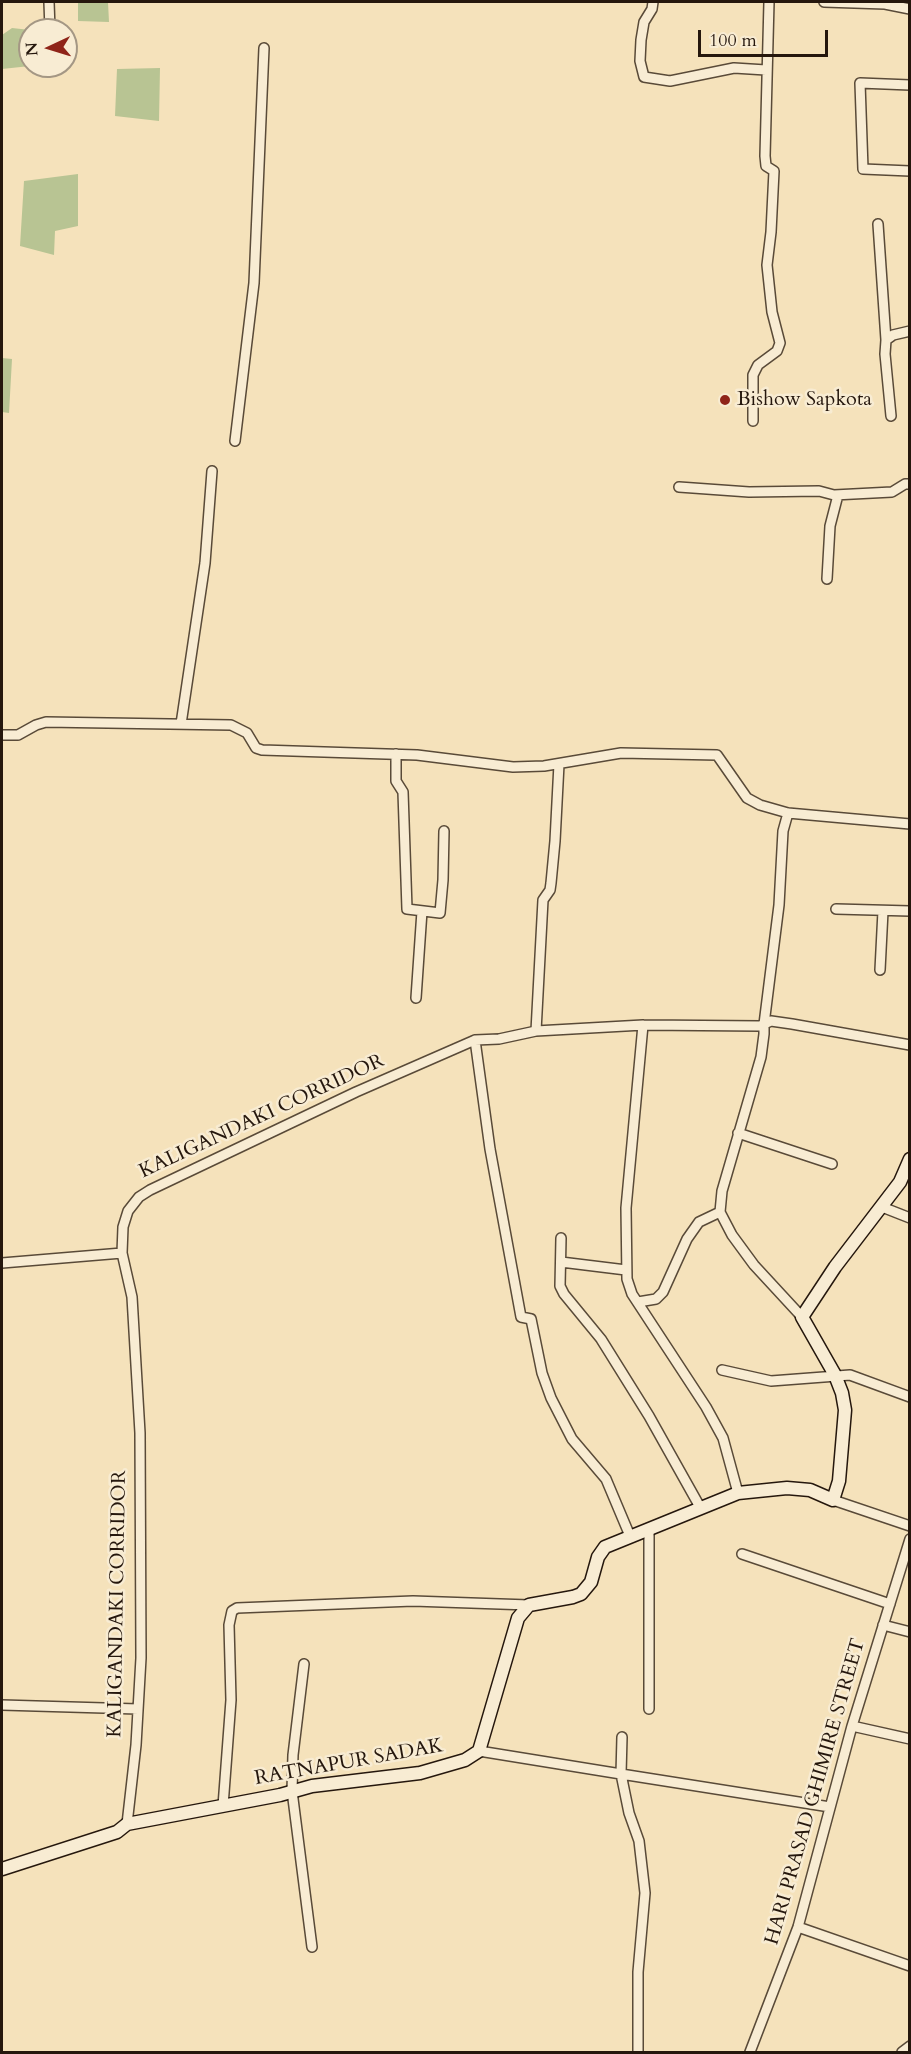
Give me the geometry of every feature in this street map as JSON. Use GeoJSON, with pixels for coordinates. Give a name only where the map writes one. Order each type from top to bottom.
{"type":"FeatureCollection","features":[{"type":"Feature","properties":{"kind":"main road"},"geometry":{"type":"LineString","coordinates":[[479,1751],[518,1618],[529,1605],[581,1594],[591,1582],[598,1557],[605,1547],[738,1493],[787,1488],[810,1490],[833,1500],[839,1481],[845,1410],[835,1375],[802,1317],[835,1267],[900,1182],[909,1159]]}},
{"type":"Feature","properties":{"kind":"main road","name":"RATNAPUR SADAK"},"geometry":{"type":"LineString","coordinates":[[127,1824],[312,1786],[420,1773],[465,1761],[479,1751]]}},
{"type":"Feature","properties":{"kind":"main road"},"geometry":{"type":"LineString","coordinates":[[2,1869],[117,1832],[127,1824]]}},
{"type":"Feature","properties":{"kind":"street"},"geometry":{"type":"LineString","coordinates":[[49,2],[50,18]]}},
{"type":"Feature","properties":{"kind":"street"},"geometry":{"type":"LineString","coordinates":[[653,2],[652,9],[644,22],[641,40],[640,61],[644,77],[670,81],[734,68],[766,70]]}},
{"type":"Feature","properties":{"kind":"street"},"geometry":{"type":"LineString","coordinates":[[753,421],[753,375],[758,365],[777,351],[780,343],[772,312],[767,266],[774,171],[766,166],[769,2]]}},
{"type":"Feature","properties":{"kind":"street"},"geometry":{"type":"LineString","coordinates":[[824,2],[885,4],[909,9]]}},
{"type":"Feature","properties":{"kind":"street"},"geometry":{"type":"LineString","coordinates":[[235,441],[254,283],[264,48]]}},
{"type":"Feature","properties":{"kind":"street"},"geometry":{"type":"LineString","coordinates":[[909,85],[860,83],[863,169],[909,171]]}},
{"type":"Feature","properties":{"kind":"street"},"geometry":{"type":"LineString","coordinates":[[878,224],[891,416]]}},
{"type":"Feature","properties":{"kind":"street"},"geometry":{"type":"LineString","coordinates":[[886,340],[893,335],[909,331]]}},
{"type":"Feature","properties":{"kind":"street"},"geometry":{"type":"LineString","coordinates":[[181,724],[205,563],[212,471]]}},
{"type":"Feature","properties":{"kind":"street"},"geometry":{"type":"LineString","coordinates":[[680,488],[749,492],[819,491],[838,495],[892,492],[909,484]]}},
{"type":"Feature","properties":{"kind":"street"},"geometry":{"type":"LineString","coordinates":[[827,579],[830,526],[838,495]]}},
{"type":"Feature","properties":{"kind":"street"},"geometry":{"type":"LineString","coordinates":[[2,735],[18,735],[46,722],[231,725],[247,733],[256,748],[261,750],[396,754],[513,767],[559,764],[621,753],[717,755],[747,798],[760,805],[788,813],[909,824]]}},
{"type":"Feature","properties":{"kind":"street"},"geometry":{"type":"LineString","coordinates":[[396,754],[396,781],[403,792],[407,909],[440,913],[444,831]]}},
{"type":"Feature","properties":{"kind":"street"},"geometry":{"type":"LineString","coordinates":[[536,1031],[543,900],[550,890],[551,883],[559,764]]}},
{"type":"Feature","properties":{"kind":"street"},"geometry":{"type":"LineString","coordinates":[[788,813],[783,831],[779,905],[764,1024],[765,1034],[722,1191],[720,1212],[732,1235],[754,1265],[802,1317]]}},
{"type":"Feature","properties":{"kind":"street"},"geometry":{"type":"LineString","coordinates":[[836,909],[909,911]]}},
{"type":"Feature","properties":{"kind":"street"},"geometry":{"type":"LineString","coordinates":[[416,998],[422,911]]}},
{"type":"Feature","properties":{"kind":"street"},"geometry":{"type":"LineString","coordinates":[[880,970],[883,911]]}},
{"type":"Feature","properties":{"kind":"street","name":"KALIGANDAKI CORRIDOR"},"geometry":{"type":"LineString","coordinates":[[127,1824],[141,1658],[140,1433],[132,1296],[122,1253],[123,1227],[128,1211],[139,1197],[356,1092],[476,1040],[499,1039],[536,1031],[643,1024],[760,1026],[771,1021],[909,1045]]}},
{"type":"Feature","properties":{"kind":"street"},"geometry":{"type":"LineString","coordinates":[[643,1024],[638,1099],[626,1208],[626,1270],[629,1287],[706,1407],[723,1438],[738,1493]]}},
{"type":"Feature","properties":{"kind":"street"},"geometry":{"type":"LineString","coordinates":[[476,1040],[490,1149],[521,1317],[531,1319],[542,1373],[551,1398],[572,1439],[606,1479],[630,1536]]}},
{"type":"Feature","properties":{"kind":"street"},"geometry":{"type":"LineString","coordinates":[[738,1133],[832,1164]]}},
{"type":"Feature","properties":{"kind":"street"},"geometry":{"type":"LineString","coordinates":[[882,1208],[909,1218]]}},
{"type":"Feature","properties":{"kind":"street"},"geometry":{"type":"LineString","coordinates":[[638,1302],[656,1299],[663,1292],[687,1239],[699,1222],[720,1212]]}},
{"type":"Feature","properties":{"kind":"street"},"geometry":{"type":"LineString","coordinates":[[561,1238],[560,1286],[564,1294],[602,1340],[649,1416],[700,1507]]}},
{"type":"Feature","properties":{"kind":"street"},"geometry":{"type":"LineString","coordinates":[[2,1263],[122,1253]]}},
{"type":"Feature","properties":{"kind":"street"},"geometry":{"type":"LineString","coordinates":[[561,1262],[626,1270]]}},
{"type":"Feature","properties":{"kind":"street"},"geometry":{"type":"LineString","coordinates":[[722,1370],[771,1381],[850,1375],[909,1397]]}},
{"type":"Feature","properties":{"kind":"street"},"geometry":{"type":"LineString","coordinates":[[833,1500],[909,1526]]}},
{"type":"Feature","properties":{"kind":"street"},"geometry":{"type":"LineString","coordinates":[[649,1529],[649,1709]]}},
{"type":"Feature","properties":{"kind":"street","name":"HARI PRASAD GHIMIRE STREET"},"geometry":{"type":"LineString","coordinates":[[750,2052],[798,1927],[852,1726],[909,1539]]}},
{"type":"Feature","properties":{"kind":"street"},"geometry":{"type":"LineString","coordinates":[[742,1554],[890,1604]]}},
{"type":"Feature","properties":{"kind":"street"},"geometry":{"type":"LineString","coordinates":[[223,1806],[231,1700],[229,1625],[232,1611],[237,1608],[413,1601],[529,1605]]}},
{"type":"Feature","properties":{"kind":"street"},"geometry":{"type":"LineString","coordinates":[[883,1625],[909,1632]]}},
{"type":"Feature","properties":{"kind":"street"},"geometry":{"type":"LineString","coordinates":[[304,1664],[293,1755],[292,1791],[312,1947]]}},
{"type":"Feature","properties":{"kind":"street"},"geometry":{"type":"LineString","coordinates":[[2,1705],[138,1709]]}},
{"type":"Feature","properties":{"kind":"street"},"geometry":{"type":"LineString","coordinates":[[852,1726],[909,1739]]}},
{"type":"Feature","properties":{"kind":"street"},"geometry":{"type":"LineString","coordinates":[[622,1737],[621,1774],[629,1813],[639,1841],[645,1893],[638,1972],[638,2052]]}},
{"type":"Feature","properties":{"kind":"street"},"geometry":{"type":"LineString","coordinates":[[479,1751],[830,1808]]}},
{"type":"Feature","properties":{"kind":"street"},"geometry":{"type":"LineString","coordinates":[[798,1927],[909,1966]]}},
{"type":"Feature","properties":{"kind":"street"},"geometry":{"type":"LineString","coordinates":[[902,2052],[909,2046]]}},
{"type":"Feature","properties":{"kind":"green space"},"geometry":{"type":"Polygon","coordinates":[[[78,2],[108,2],[109,22],[78,21],[78,2]]]}},
{"type":"Feature","properties":{"kind":"green space"},"geometry":{"type":"Polygon","coordinates":[[[12,28],[18,29],[18,67],[2,69],[2,35],[12,28]]]}},
{"type":"Feature","properties":{"kind":"green space"},"geometry":{"type":"Polygon","coordinates":[[[160,68],[159,121],[115,116],[117,69],[160,68]]]}},
{"type":"Feature","properties":{"kind":"green space"},"geometry":{"type":"Polygon","coordinates":[[[78,174],[78,226],[55,231],[54,255],[20,246],[24,181],[78,174]]]}},
{"type":"Feature","properties":{"kind":"green space"},"geometry":{"type":"Polygon","coordinates":[[[2,358],[12,359],[9,413],[2,412],[2,358]]]}},
{"type":"Feature","properties":{"kind":"place","name":"Bishow Sapkota"},"geometry":{"type":"Point","coordinates":[725,400]}}]}
